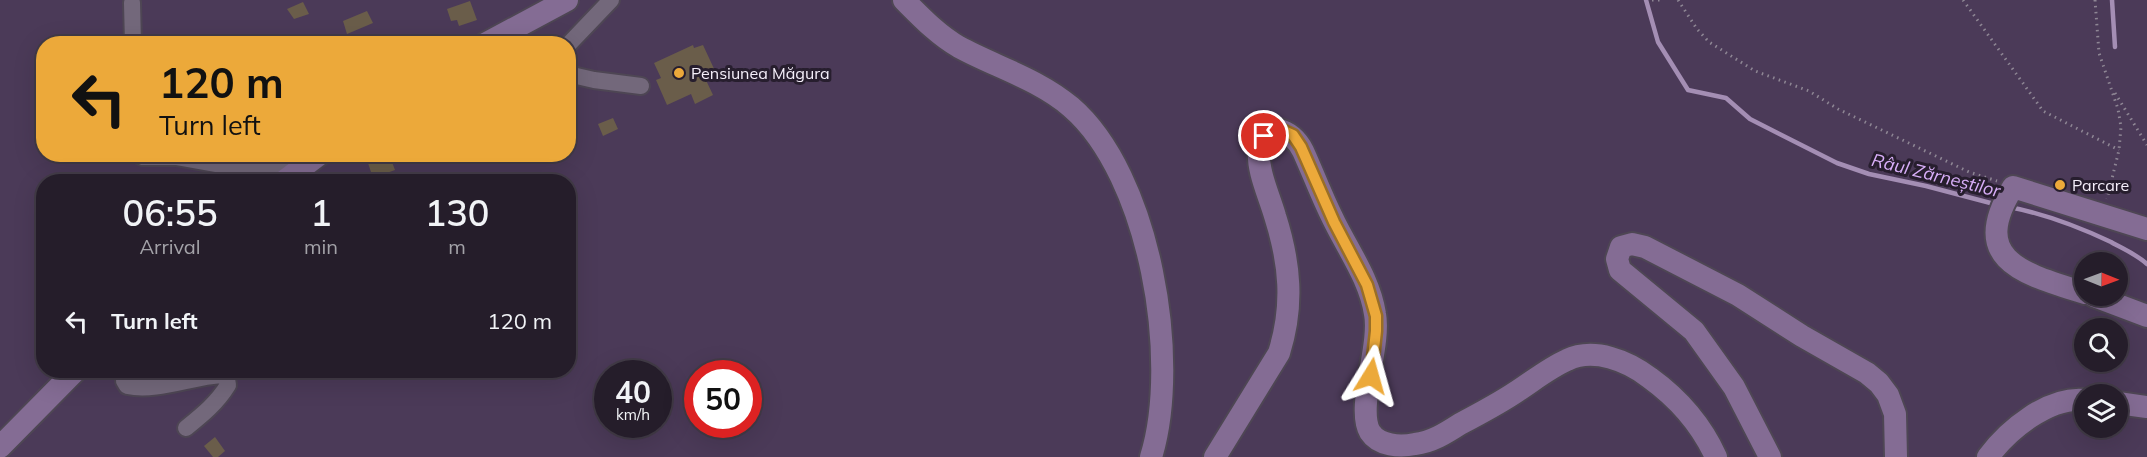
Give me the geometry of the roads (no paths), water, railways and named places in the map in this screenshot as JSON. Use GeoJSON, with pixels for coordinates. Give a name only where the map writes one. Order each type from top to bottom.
{"type":"FeatureCollection","features":[{"type":"Feature","properties":{"kind":"main road"},"geometry":{"type":"LineString","coordinates":[[500,36],[567,0]]}},
{"type":"Feature","properties":{"kind":"main road"},"geometry":{"type":"LineString","coordinates":[[904,0],[938,33],[958,46],[1034,82],[1070,107],[1091,126],[1112,158],[1135,212],[1151,262],[1161,320],[1162,376],[1159,422],[1151,457]]}},
{"type":"Feature","properties":{"kind":"main road"},"geometry":{"type":"LineString","coordinates":[[1215,457],[1279,353],[1289,313],[1286,260],[1260,166],[1259,147],[1264,136],[1271,130],[1282,130],[1293,135],[1301,147],[1334,222],[1367,285],[1372,301],[1376,331],[1365,420],[1371,434],[1382,443],[1415,444],[1436,438],[1507,398],[1567,359],[1583,355],[1605,356],[1623,361],[1643,372],[1666,390],[1692,416],[1707,438],[1716,457]]}},
{"type":"Feature","properties":{"kind":"main road"},"geometry":{"type":"LineString","coordinates":[[294,174],[310,162]]}},
{"type":"Feature","properties":{"kind":"main road"},"geometry":{"type":"LineString","coordinates":[[2074,289],[2059,285],[2010,263],[1997,247],[1998,227],[2004,201],[2013,187],[2147,229]]}},
{"type":"Feature","properties":{"kind":"main road"},"geometry":{"type":"LineString","coordinates":[[1770,457],[1734,387],[1694,331],[1620,270],[1617,259],[1622,247],[1632,244],[1645,247],[1738,295],[1802,336],[1867,373],[1888,395],[1895,414],[1896,457]]}},
{"type":"Feature","properties":{"kind":"main road"},"geometry":{"type":"LineString","coordinates":[[2120,306],[2147,316]]}},
{"type":"Feature","properties":{"kind":"main road"},"geometry":{"type":"LineString","coordinates":[[0,447],[68,378]]}},
{"type":"Feature","properties":{"kind":"main road"},"geometry":{"type":"LineString","coordinates":[[1988,457],[2013,428],[2034,414],[2061,403],[2074,401]]}},
{"type":"Feature","properties":{"kind":"main road"},"geometry":{"type":"LineString","coordinates":[[2128,404],[2147,407]]}},
{"type":"Feature","properties":{"kind":"street"},"geometry":{"type":"LineString","coordinates":[[576,37],[611,0]]}},
{"type":"Feature","properties":{"kind":"street"},"geometry":{"type":"LineString","coordinates":[[132,3],[134,36]]}},
{"type":"Feature","properties":{"kind":"street"},"geometry":{"type":"LineString","coordinates":[[576,76],[641,86]]}},
{"type":"Feature","properties":{"kind":"street"},"geometry":{"type":"LineString","coordinates":[[204,162],[272,174]]}},
{"type":"Feature","properties":{"kind":"street"},"geometry":{"type":"LineString","coordinates":[[124,378],[127,386],[135,388],[201,378]]}},
{"type":"Feature","properties":{"kind":"street"},"geometry":{"type":"LineString","coordinates":[[186,428],[208,410],[222,394],[228,385],[226,378]]}},
{"type":"Feature","properties":{"kind":"waterway","name":"Râul Zărneștilor"},"geometry":{"type":"LineString","coordinates":[[1646,0],[1658,42],[1688,90],[1726,98],[1750,119],[1837,163],[1869,174],[1998,205]]}},
{"type":"Feature","properties":{"kind":"waterway"},"geometry":{"type":"LineString","coordinates":[[2112,0],[2115,47]]}},
{"type":"Feature","properties":{"kind":"waterway","name":"Râul Zărneștilor"},"geometry":{"type":"LineString","coordinates":[[2009,207],[2049,217],[2086,231],[2111,242],[2147,264]]}},
{"type":"Feature","properties":{"kind":"place","name":"Pensiunea Măgura"},"geometry":{"type":"Point","coordinates":[679,73]}},
{"type":"Feature","properties":{"kind":"place","name":"Parcare"},"geometry":{"type":"Point","coordinates":[2060,185]}}]}
